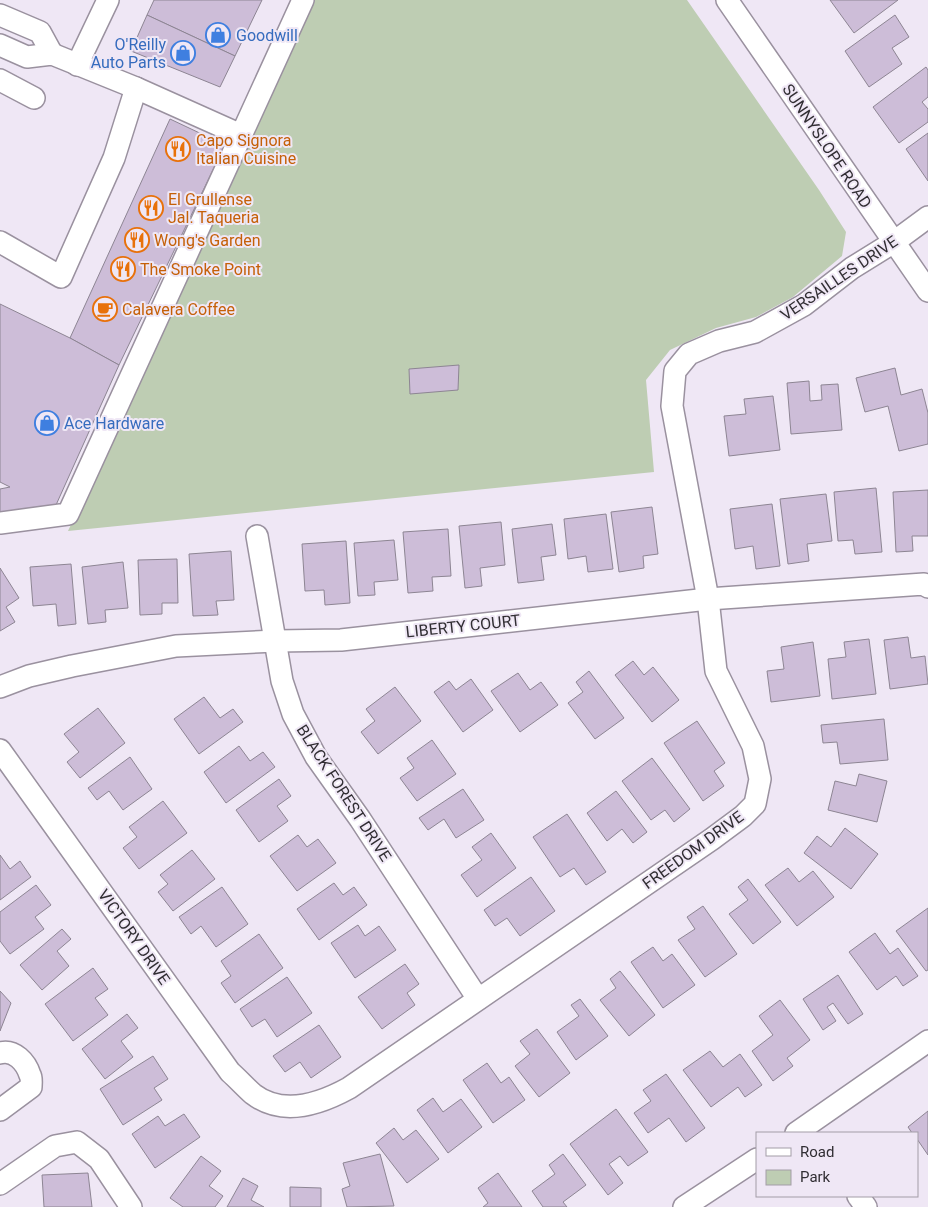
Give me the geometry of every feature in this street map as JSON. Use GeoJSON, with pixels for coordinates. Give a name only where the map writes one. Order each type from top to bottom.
{"type":"FeatureCollection","features":[{"type":"Feature","properties":{"kind":"street"},"geometry":{"type":"LineString","coordinates":[[78,65],[108,0]]}},
{"type":"Feature","properties":{"kind":"street"},"geometry":{"type":"LineString","coordinates":[[0,523],[68,514],[303,0]]}},
{"type":"Feature","properties":{"kind":"street","name":"SUNNYSLOPE ROAD"},"geometry":{"type":"LineString","coordinates":[[727,0],[928,291]]}},
{"type":"Feature","properties":{"kind":"street"},"geometry":{"type":"LineString","coordinates":[[5,10],[40,32],[52,54]]}},
{"type":"Feature","properties":{"kind":"street"},"geometry":{"type":"LineString","coordinates":[[0,45],[27,57],[52,54],[136,88],[241,136]]}},
{"type":"Feature","properties":{"kind":"street"},"geometry":{"type":"LineString","coordinates":[[0,80],[34,98]]}},
{"type":"Feature","properties":{"kind":"street"},"geometry":{"type":"LineString","coordinates":[[0,242],[61,277],[114,158],[136,88]]}},
{"type":"Feature","properties":{"kind":"street","name":"VERSAILLES DRIVE"},"geometry":{"type":"LineString","coordinates":[[672,406],[676,371],[690,354],[719,341],[755,332],[804,305],[852,268],[928,218]]}},
{"type":"Feature","properties":{"kind":"street","name":"FREEDOM DRIVE"},"geometry":{"type":"LineString","coordinates":[[282,1106],[291,1107],[314,1103],[349,1088],[712,840],[755,804],[760,779],[753,746],[716,672],[708,599],[672,406]]}},
{"type":"Feature","properties":{"kind":"street","name":"BLACK FOREST DRIVE"},"geometry":{"type":"LineString","coordinates":[[257,536],[282,681],[293,714],[316,757],[360,819],[478,999]]}},
{"type":"Feature","properties":{"kind":"street","name":"LIBERTY COURT"},"geometry":{"type":"LineString","coordinates":[[0,686],[29,676],[72,666],[176,646],[341,640],[708,599],[924,584],[928,587]]}},
{"type":"Feature","properties":{"kind":"street","name":"VICTORY DRIVE"},"geometry":{"type":"LineString","coordinates":[[0,750],[230,1072],[254,1095],[282,1106]]}},
{"type":"Feature","properties":{"kind":"street"},"geometry":{"type":"LineString","coordinates":[[808,1130],[928,1041]]}},
{"type":"Feature","properties":{"kind":"street"},"geometry":{"type":"LineString","coordinates":[[0,1053],[5,1051],[15,1054],[25,1065],[31,1076],[31,1087],[0,1110]]}},
{"type":"Feature","properties":{"kind":"street"},"geometry":{"type":"LineString","coordinates":[[0,1184],[55,1146],[77,1142],[99,1159],[131,1207]]}},
{"type":"Feature","properties":{"kind":"street"},"geometry":{"type":"LineString","coordinates":[[684,1207],[756,1160]]}},
{"type":"Feature","properties":{"kind":"green space"},"geometry":{"type":"Polygon","coordinates":[[[314,0],[687,0],[846,232],[842,256],[793,297],[756,317],[716,328],[670,350],[646,380],[654,472],[68,531],[314,0]]]}},
{"type":"Feature","properties":{"kind":"building","name":"Goodwill"},"geometry":{"type":"Polygon","coordinates":[[[154,0],[262,0],[235,56],[147,15],[154,0]]]}},
{"type":"Feature","properties":{"kind":"building"},"geometry":{"type":"Polygon","coordinates":[[[830,0],[898,0],[854,33],[830,0]]]}},
{"type":"Feature","properties":{"kind":"building","name":"O'Reilly Auto Parts"},"geometry":{"type":"Polygon","coordinates":[[[147,15],[235,56],[220,87],[131,51],[147,15]]]}},
{"type":"Feature","properties":{"kind":"building"},"geometry":{"type":"Polygon","coordinates":[[[895,15],[909,37],[892,48],[902,64],[869,87],[845,51],[895,15]]]}},
{"type":"Feature","properties":{"kind":"building"},"geometry":{"type":"Polygon","coordinates":[[[926,67],[928,70],[928,97],[922,102],[928,109],[928,122],[899,143],[873,107],[926,67]]]}},
{"type":"Feature","properties":{"kind":"building"},"geometry":{"type":"Polygon","coordinates":[[[170,119],[225,145],[119,365],[70,338],[170,119]]]}},
{"type":"Feature","properties":{"kind":"building"},"geometry":{"type":"Polygon","coordinates":[[[928,133],[928,181],[906,149],[928,133]]]}},
{"type":"Feature","properties":{"kind":"building","name":"Ace Hardware"},"geometry":{"type":"Polygon","coordinates":[[[0,304],[70,338],[119,365],[56,505],[0,513],[0,489],[10,487],[0,482],[0,304]]]}},
{"type":"Feature","properties":{"kind":"building"},"geometry":{"type":"Polygon","coordinates":[[[459,365],[458,390],[410,394],[409,369],[459,365]]]}},
{"type":"Feature","properties":{"kind":"building"},"geometry":{"type":"Polygon","coordinates":[[[895,368],[901,395],[922,389],[928,413],[928,444],[899,451],[888,406],[865,412],[856,378],[895,368]]]}},
{"type":"Feature","properties":{"kind":"building"},"geometry":{"type":"Polygon","coordinates":[[[809,381],[810,401],[822,400],[821,385],[838,384],[842,430],[791,434],[787,383],[809,381]]]}},
{"type":"Feature","properties":{"kind":"building"},"geometry":{"type":"Polygon","coordinates":[[[773,396],[780,450],[729,456],[724,416],[746,414],[744,399],[773,396]]]}},
{"type":"Feature","properties":{"kind":"building"},"geometry":{"type":"Polygon","coordinates":[[[876,488],[882,552],[855,554],[853,540],[838,541],[834,492],[876,488]]]}},
{"type":"Feature","properties":{"kind":"building"},"geometry":{"type":"Polygon","coordinates":[[[928,490],[928,536],[912,536],[913,551],[896,552],[893,492],[928,490]]]}},
{"type":"Feature","properties":{"kind":"building"},"geometry":{"type":"Polygon","coordinates":[[[826,494],[832,541],[807,544],[809,561],[788,564],[780,499],[826,494]]]}},
{"type":"Feature","properties":{"kind":"building"},"geometry":{"type":"Polygon","coordinates":[[[772,504],[780,566],[756,569],[753,546],[735,549],[730,509],[772,504]]]}},
{"type":"Feature","properties":{"kind":"building"},"geometry":{"type":"Polygon","coordinates":[[[652,507],[658,554],[643,556],[644,568],[619,572],[611,512],[652,507]]]}},
{"type":"Feature","properties":{"kind":"building"},"geometry":{"type":"Polygon","coordinates":[[[606,514],[613,569],[588,572],[586,556],[568,559],[564,519],[606,514]]]}},
{"type":"Feature","properties":{"kind":"building"},"geometry":{"type":"Polygon","coordinates":[[[501,522],[505,565],[480,568],[482,586],[465,588],[459,526],[501,522]]]}},
{"type":"Feature","properties":{"kind":"building"},"geometry":{"type":"Polygon","coordinates":[[[552,524],[556,555],[541,557],[544,580],[518,583],[512,529],[552,524]]]}},
{"type":"Feature","properties":{"kind":"building"},"geometry":{"type":"Polygon","coordinates":[[[448,529],[451,576],[432,577],[433,591],[408,593],[403,532],[448,529]]]}},
{"type":"Feature","properties":{"kind":"building"},"geometry":{"type":"Polygon","coordinates":[[[394,540],[398,580],[374,582],[375,595],[358,596],[354,543],[394,540]]]}},
{"type":"Feature","properties":{"kind":"building"},"geometry":{"type":"Polygon","coordinates":[[[346,541],[350,603],[325,605],[324,590],[305,591],[302,544],[346,541]]]}},
{"type":"Feature","properties":{"kind":"building"},"geometry":{"type":"Polygon","coordinates":[[[231,551],[234,600],[216,601],[218,615],[193,616],[189,554],[231,551]]]}},
{"type":"Feature","properties":{"kind":"building"},"geometry":{"type":"Polygon","coordinates":[[[177,559],[178,603],[162,603],[162,614],[140,615],[138,560],[177,559]]]}},
{"type":"Feature","properties":{"kind":"building"},"geometry":{"type":"Polygon","coordinates":[[[123,562],[128,608],[105,610],[106,622],[88,624],[82,567],[123,562]]]}},
{"type":"Feature","properties":{"kind":"building"},"geometry":{"type":"Polygon","coordinates":[[[71,564],[76,624],[58,626],[56,604],[33,606],[30,567],[71,564]]]}},
{"type":"Feature","properties":{"kind":"building"},"geometry":{"type":"Polygon","coordinates":[[[0,568],[19,598],[6,607],[15,622],[0,631],[0,568]]]}},
{"type":"Feature","properties":{"kind":"building"},"geometry":{"type":"Polygon","coordinates":[[[908,637],[911,658],[925,656],[928,684],[890,689],[884,640],[908,637]]]}},
{"type":"Feature","properties":{"kind":"building"},"geometry":{"type":"Polygon","coordinates":[[[869,639],[876,694],[832,699],[828,659],[846,657],[844,642],[869,639]]]}},
{"type":"Feature","properties":{"kind":"building"},"geometry":{"type":"Polygon","coordinates":[[[813,642],[820,696],[771,702],[767,671],[784,669],[781,647],[813,642]]]}},
{"type":"Feature","properties":{"kind":"building"},"geometry":{"type":"Polygon","coordinates":[[[633,661],[644,675],[653,667],[679,700],[652,722],[615,675],[633,661]]]}},
{"type":"Feature","properties":{"kind":"building"},"geometry":{"type":"Polygon","coordinates":[[[589,671],[624,718],[595,739],[568,703],[583,692],[576,682],[589,671]]]}},
{"type":"Feature","properties":{"kind":"building"},"geometry":{"type":"Polygon","coordinates":[[[518,673],[530,690],[541,682],[558,705],[520,732],[491,691],[518,673]]]}},
{"type":"Feature","properties":{"kind":"building"},"geometry":{"type":"Polygon","coordinates":[[[471,679],[493,710],[463,732],[434,692],[449,681],[456,690],[471,679]]]}},
{"type":"Feature","properties":{"kind":"building"},"geometry":{"type":"Polygon","coordinates":[[[395,687],[421,721],[378,754],[361,732],[375,721],[366,709],[395,687]]]}},
{"type":"Feature","properties":{"kind":"building"},"geometry":{"type":"Polygon","coordinates":[[[204,697],[220,718],[233,709],[243,722],[199,754],[174,719],[204,697]]]}},
{"type":"Feature","properties":{"kind":"building"},"geometry":{"type":"Polygon","coordinates":[[[98,708],[125,743],[80,778],[67,762],[79,752],[64,734],[98,708]]]}},
{"type":"Feature","properties":{"kind":"building"},"geometry":{"type":"Polygon","coordinates":[[[884,719],[888,760],[840,764],[837,742],[823,743],[821,725],[884,719]]]}},
{"type":"Feature","properties":{"kind":"building"},"geometry":{"type":"Polygon","coordinates":[[[697,721],[725,763],[714,771],[724,786],[703,801],[664,743],[697,721]]]}},
{"type":"Feature","properties":{"kind":"building"},"geometry":{"type":"Polygon","coordinates":[[[432,740],[456,774],[417,801],[400,778],[414,768],[407,758],[432,740]]]}},
{"type":"Feature","properties":{"kind":"building"},"geometry":{"type":"Polygon","coordinates":[[[239,746],[250,761],[263,752],[275,767],[226,803],[204,772],[239,746]]]}},
{"type":"Feature","properties":{"kind":"building"},"geometry":{"type":"Polygon","coordinates":[[[130,757],[152,789],[123,810],[109,791],[97,800],[88,788],[130,757]]]}},
{"type":"Feature","properties":{"kind":"building"},"geometry":{"type":"Polygon","coordinates":[[[652,758],[690,809],[674,822],[665,810],[651,820],[622,781],[652,758]]]}},
{"type":"Feature","properties":{"kind":"building"},"geometry":{"type":"Polygon","coordinates":[[[859,774],[887,781],[877,822],[828,810],[835,781],[856,786],[859,774]]]}},
{"type":"Feature","properties":{"kind":"building"},"geometry":{"type":"Polygon","coordinates":[[[279,779],[291,796],[277,806],[288,821],[259,842],[236,810],[279,779]]]}},
{"type":"Feature","properties":{"kind":"building"},"geometry":{"type":"Polygon","coordinates":[[[463,789],[484,820],[456,838],[444,819],[428,830],[419,818],[463,789]]]}},
{"type":"Feature","properties":{"kind":"building"},"geometry":{"type":"Polygon","coordinates":[[[616,791],[647,832],[633,843],[622,829],[607,841],[587,813],[616,791]]]}},
{"type":"Feature","properties":{"kind":"building"},"geometry":{"type":"Polygon","coordinates":[[[163,801],[187,833],[139,869],[123,848],[137,837],[129,827],[163,801]]]}},
{"type":"Feature","properties":{"kind":"building"},"geometry":{"type":"Polygon","coordinates":[[[567,814],[606,872],[586,885],[574,868],[560,877],[533,837],[567,814]]]}},
{"type":"Feature","properties":{"kind":"building"},"geometry":{"type":"Polygon","coordinates":[[[845,828],[878,854],[851,889],[804,853],[817,836],[831,847],[845,828]]]}},
{"type":"Feature","properties":{"kind":"building"},"geometry":{"type":"Polygon","coordinates":[[[491,833],[516,868],[477,897],[461,875],[482,860],[472,847],[491,833]]]}},
{"type":"Feature","properties":{"kind":"building"},"geometry":{"type":"Polygon","coordinates":[[[298,835],[307,847],[318,839],[336,863],[297,891],[270,856],[298,835]]]}},
{"type":"Feature","properties":{"kind":"building"},"geometry":{"type":"Polygon","coordinates":[[[192,850],[215,879],[173,911],[158,892],[168,884],[160,875],[192,850]]]}},
{"type":"Feature","properties":{"kind":"building"},"geometry":{"type":"Polygon","coordinates":[[[0,855],[10,869],[20,861],[31,877],[0,900],[0,855]]]}},
{"type":"Feature","properties":{"kind":"building"},"geometry":{"type":"Polygon","coordinates":[[[788,868],[799,882],[813,871],[834,897],[797,926],[765,885],[788,868]]]}},
{"type":"Feature","properties":{"kind":"building"},"geometry":{"type":"Polygon","coordinates":[[[531,877],[555,911],[520,936],[507,918],[495,926],[484,910],[531,877]]]}},
{"type":"Feature","properties":{"kind":"building"},"geometry":{"type":"Polygon","coordinates":[[[748,879],[781,922],[753,944],[729,914],[748,900],[738,887],[748,879]]]}},
{"type":"Feature","properties":{"kind":"building"},"geometry":{"type":"Polygon","coordinates":[[[334,883],[343,895],[354,887],[367,905],[319,940],[297,909],[334,883]]]}},
{"type":"Feature","properties":{"kind":"building"},"geometry":{"type":"Polygon","coordinates":[[[36,885],[51,905],[35,917],[44,929],[10,954],[0,941],[0,912],[36,885]]]}},
{"type":"Feature","properties":{"kind":"building"},"geometry":{"type":"Polygon","coordinates":[[[222,887],[248,924],[216,947],[201,926],[191,934],[179,917],[222,887]]]}},
{"type":"Feature","properties":{"kind":"building"},"geometry":{"type":"Polygon","coordinates":[[[703,906],[737,954],[705,977],[678,940],[695,929],[687,917],[703,906]]]}},
{"type":"Feature","properties":{"kind":"building"},"geometry":{"type":"Polygon","coordinates":[[[928,908],[928,970],[926,971],[896,931],[928,908]]]}},
{"type":"Feature","properties":{"kind":"building"},"geometry":{"type":"Polygon","coordinates":[[[358,925],[365,936],[379,926],[396,950],[355,978],[331,943],[358,925]]]}},
{"type":"Feature","properties":{"kind":"building"},"geometry":{"type":"Polygon","coordinates":[[[62,929],[71,939],[57,951],[69,966],[42,990],[20,965],[62,929]]]}},
{"type":"Feature","properties":{"kind":"building"},"geometry":{"type":"Polygon","coordinates":[[[875,933],[890,954],[898,948],[918,976],[903,986],[896,976],[877,990],[849,952],[875,933]]]}},
{"type":"Feature","properties":{"kind":"building"},"geometry":{"type":"Polygon","coordinates":[[[259,934],[283,968],[235,1003],[221,983],[231,976],[221,961],[259,934]]]}},
{"type":"Feature","properties":{"kind":"building"},"geometry":{"type":"Polygon","coordinates":[[[653,947],[663,961],[672,954],[695,985],[663,1008],[631,962],[653,947]]]}},
{"type":"Feature","properties":{"kind":"building"},"geometry":{"type":"Polygon","coordinates":[[[405,964],[419,984],[407,993],[415,1005],[382,1029],[358,997],[405,964]]]}},
{"type":"Feature","properties":{"kind":"building"},"geometry":{"type":"Polygon","coordinates":[[[93,968],[108,989],[95,998],[108,1015],[73,1041],[45,1004],[93,968]]]}},
{"type":"Feature","properties":{"kind":"building"},"geometry":{"type":"Polygon","coordinates":[[[620,971],[655,1015],[629,1036],[600,1000],[616,988],[610,979],[620,971]]]}},
{"type":"Feature","properties":{"kind":"building"},"geometry":{"type":"Polygon","coordinates":[[[838,975],[863,1014],[848,1024],[833,1003],[827,1007],[836,1021],[823,1030],[803,999],[838,975]]]}},
{"type":"Feature","properties":{"kind":"building"},"geometry":{"type":"Polygon","coordinates":[[[287,977],[312,1013],[277,1037],[265,1019],[252,1027],[240,1009],[287,977]]]}},
{"type":"Feature","properties":{"kind":"building"},"geometry":{"type":"Polygon","coordinates":[[[0,991],[11,1003],[0,1031],[0,991]]]}},
{"type":"Feature","properties":{"kind":"building"},"geometry":{"type":"Polygon","coordinates":[[[580,999],[608,1036],[576,1060],[557,1032],[579,1016],[571,1005],[580,999]]]}},
{"type":"Feature","properties":{"kind":"building"},"geometry":{"type":"Polygon","coordinates":[[[780,1000],[810,1040],[787,1058],[793,1066],[773,1081],[752,1051],[773,1035],[759,1016],[780,1000]]]}},
{"type":"Feature","properties":{"kind":"building"},"geometry":{"type":"Polygon","coordinates":[[[127,1014],[138,1028],[121,1041],[133,1057],[105,1079],[82,1049],[127,1014]]]}},
{"type":"Feature","properties":{"kind":"building"},"geometry":{"type":"Polygon","coordinates":[[[319,1025],[341,1057],[311,1078],[300,1062],[285,1072],[273,1056],[319,1025]]]}},
{"type":"Feature","properties":{"kind":"building"},"geometry":{"type":"Polygon","coordinates":[[[537,1029],[570,1073],[539,1097],[515,1066],[530,1054],[520,1041],[537,1029]]]}},
{"type":"Feature","properties":{"kind":"building"},"geometry":{"type":"Polygon","coordinates":[[[710,1051],[723,1067],[740,1054],[762,1085],[745,1097],[738,1087],[711,1107],[683,1070],[710,1051]]]}},
{"type":"Feature","properties":{"kind":"building"},"geometry":{"type":"Polygon","coordinates":[[[153,1056],[168,1079],[154,1088],[162,1100],[123,1125],[100,1089],[153,1056]]]}},
{"type":"Feature","properties":{"kind":"building"},"geometry":{"type":"Polygon","coordinates":[[[487,1063],[501,1083],[509,1077],[525,1100],[493,1123],[463,1080],[487,1063]]]}},
{"type":"Feature","properties":{"kind":"building"},"geometry":{"type":"Polygon","coordinates":[[[666,1074],[705,1128],[686,1142],[669,1118],[648,1133],[634,1113],[651,1101],[643,1090],[666,1074]]]}},
{"type":"Feature","properties":{"kind":"building"},"geometry":{"type":"Polygon","coordinates":[[[433,1098],[443,1112],[461,1099],[482,1127],[448,1153],[417,1110],[433,1098]]]}},
{"type":"Feature","properties":{"kind":"building"},"geometry":{"type":"Polygon","coordinates":[[[616,1109],[648,1152],[628,1166],[620,1156],[609,1164],[623,1183],[608,1195],[570,1144],[616,1109]]]}},
{"type":"Feature","properties":{"kind":"building"},"geometry":{"type":"Polygon","coordinates":[[[928,1111],[928,1155],[918,1140],[918,1132],[911,1132],[908,1127],[928,1111]]]}},
{"type":"Feature","properties":{"kind":"building"},"geometry":{"type":"Polygon","coordinates":[[[184,1114],[200,1137],[155,1168],[132,1134],[158,1116],[165,1126],[184,1114]]]}},
{"type":"Feature","properties":{"kind":"building"},"geometry":{"type":"Polygon","coordinates":[[[394,1128],[403,1140],[416,1130],[439,1159],[407,1183],[376,1143],[394,1128]]]}},
{"type":"Feature","properties":{"kind":"building"},"geometry":{"type":"Polygon","coordinates":[[[380,1154],[394,1206],[347,1207],[342,1189],[350,1186],[343,1163],[380,1154]]]}},
{"type":"Feature","properties":{"kind":"building"},"geometry":{"type":"Polygon","coordinates":[[[563,1154],[586,1185],[563,1202],[567,1207],[543,1207],[532,1191],[555,1174],[549,1165],[563,1154]]]}},
{"type":"Feature","properties":{"kind":"building"},"geometry":{"type":"Polygon","coordinates":[[[201,1156],[221,1171],[209,1186],[223,1196],[215,1207],[183,1207],[170,1198],[201,1156]]]}},
{"type":"Feature","properties":{"kind":"building"},"geometry":{"type":"Polygon","coordinates":[[[88,1173],[92,1207],[44,1207],[42,1175],[88,1173]]]}},
{"type":"Feature","properties":{"kind":"building"},"geometry":{"type":"Polygon","coordinates":[[[498,1173],[522,1207],[483,1207],[488,1203],[478,1188],[498,1173]]]}},
{"type":"Feature","properties":{"kind":"building"},"geometry":{"type":"Polygon","coordinates":[[[243,1178],[258,1186],[251,1200],[264,1207],[227,1207],[243,1178]]]}},
{"type":"Feature","properties":{"kind":"building"},"geometry":{"type":"Polygon","coordinates":[[[290,1187],[321,1188],[321,1207],[290,1207],[290,1187]]]}},
{"type":"Feature","properties":{"kind":"place","name":"Goodwill"},"geometry":{"type":"Point","coordinates":[218,35]}},
{"type":"Feature","properties":{"kind":"place","name":"O'Reilly Auto Parts"},"geometry":{"type":"Point","coordinates":[183,53]}},
{"type":"Feature","properties":{"kind":"place","name":"Capo Signora Italian Cuisine"},"geometry":{"type":"Point","coordinates":[178,149]}},
{"type":"Feature","properties":{"kind":"place","name":"El Grullense Jal. Taqueria"},"geometry":{"type":"Point","coordinates":[151,208]}},
{"type":"Feature","properties":{"kind":"place","name":"Wong's Garden"},"geometry":{"type":"Point","coordinates":[137,240]}},
{"type":"Feature","properties":{"kind":"place","name":"The Smoke Point"},"geometry":{"type":"Point","coordinates":[123,269]}},
{"type":"Feature","properties":{"kind":"place","name":"Calavera Coffee"},"geometry":{"type":"Point","coordinates":[105,309]}},
{"type":"Feature","properties":{"kind":"place","name":"Ace Hardware"},"geometry":{"type":"Point","coordinates":[47,423]}}]}
